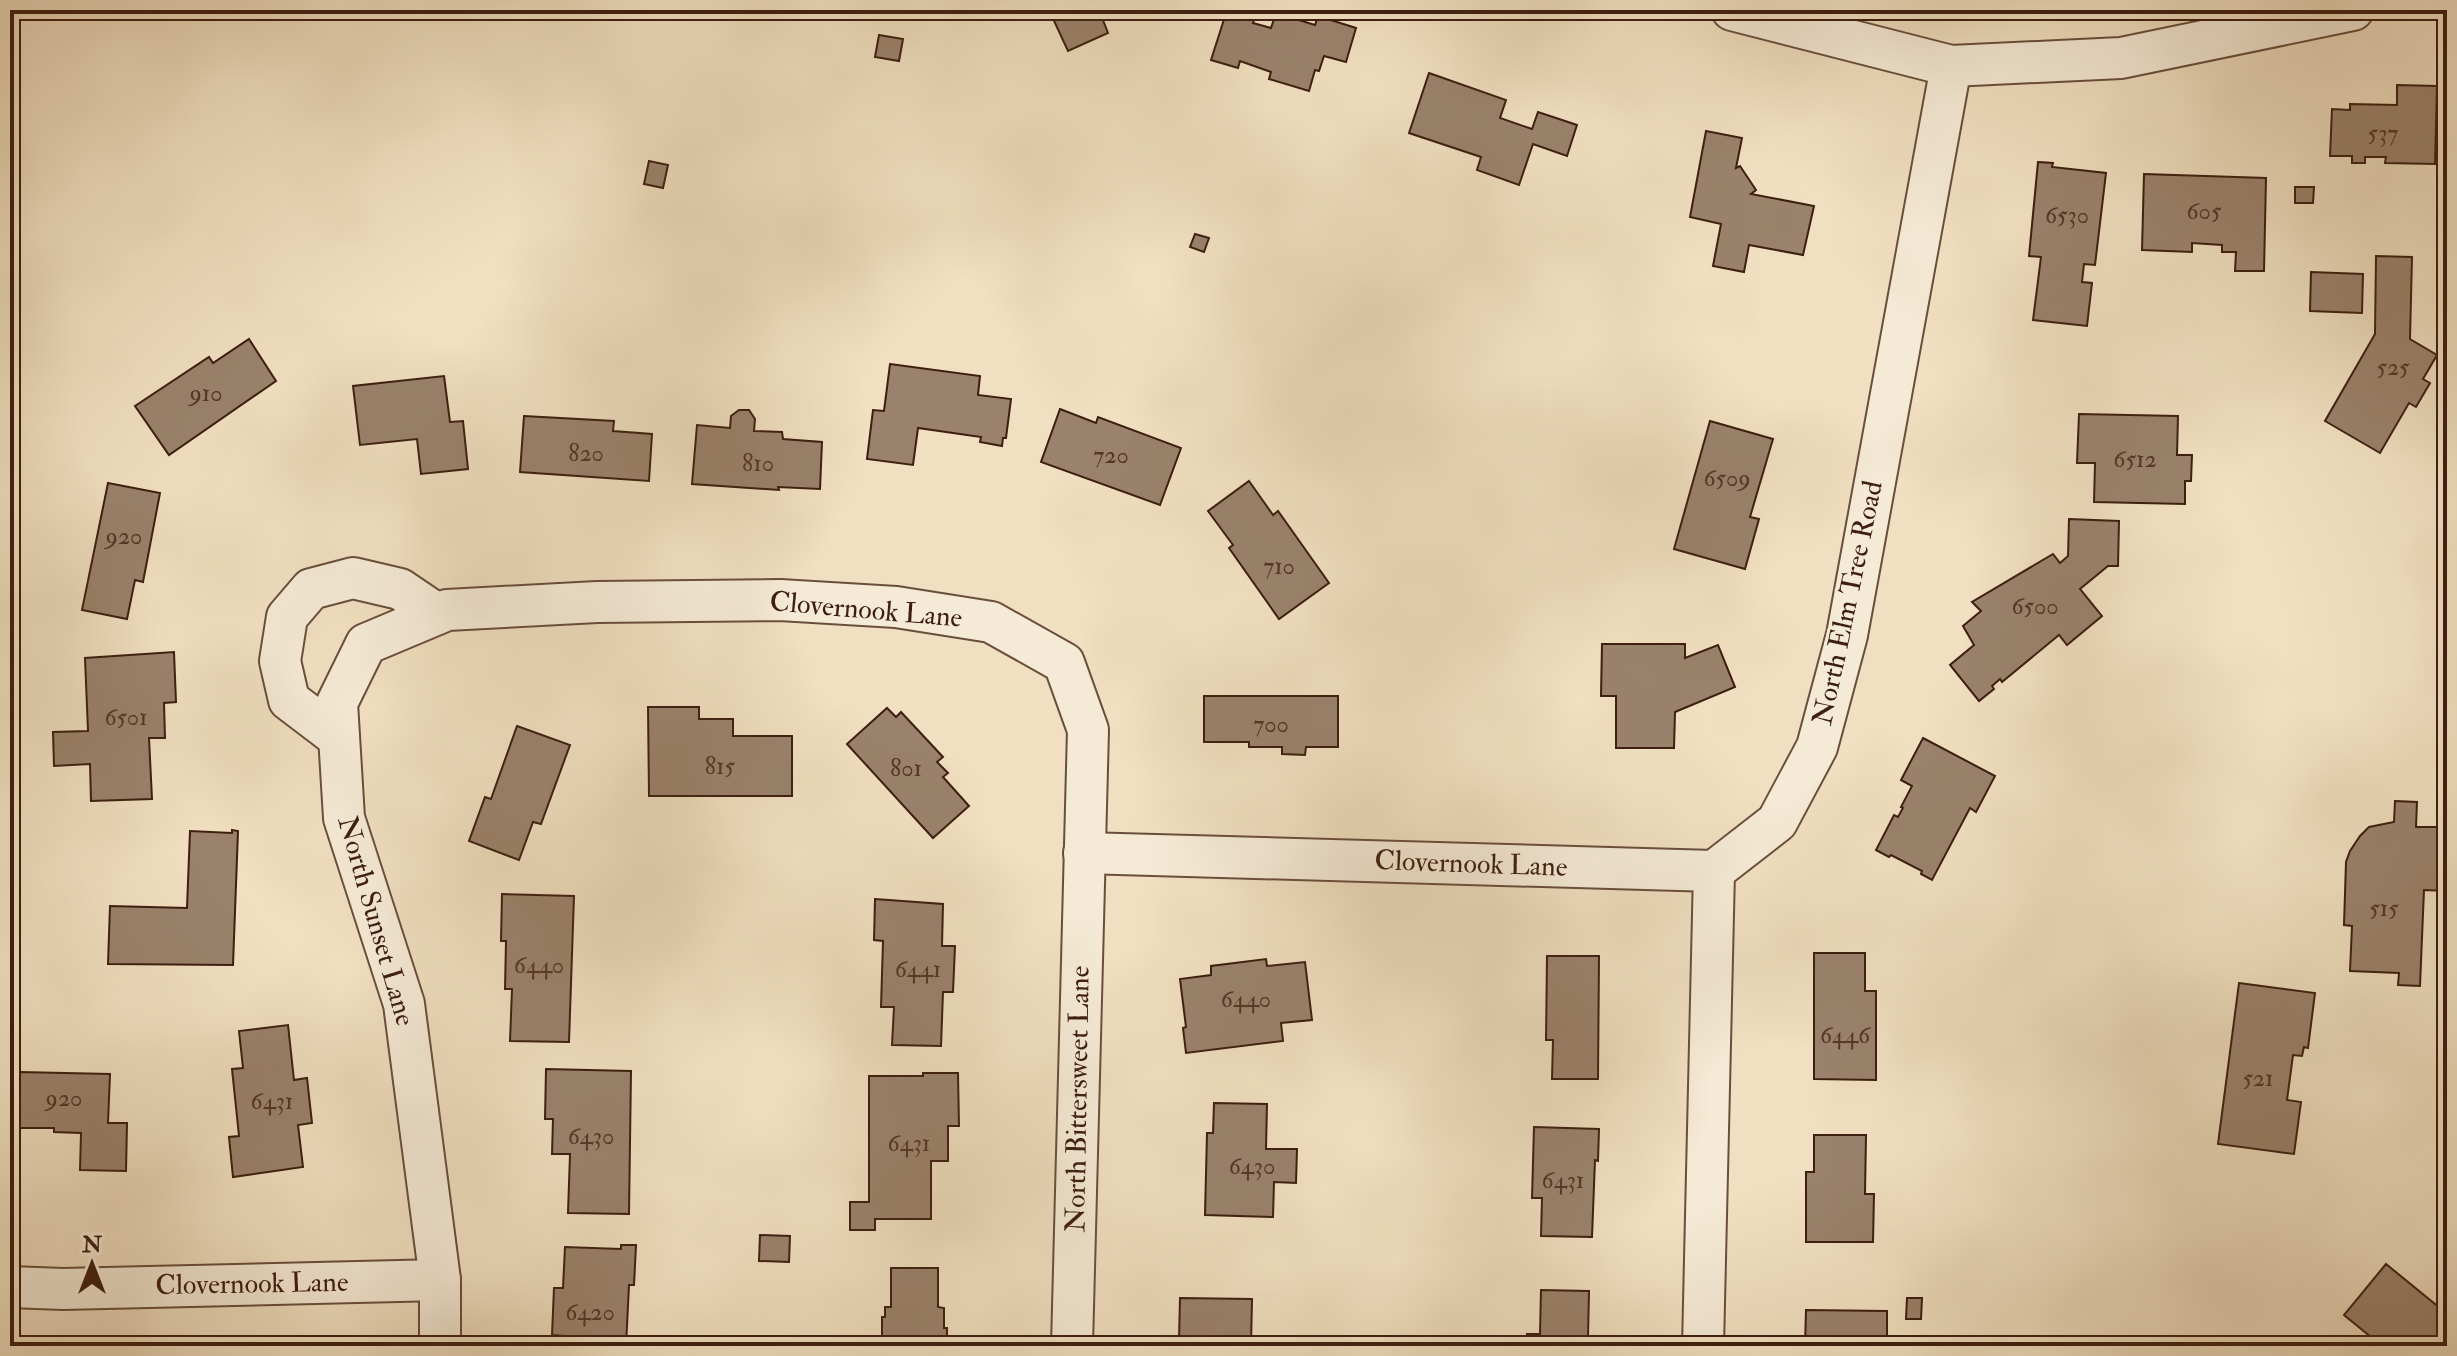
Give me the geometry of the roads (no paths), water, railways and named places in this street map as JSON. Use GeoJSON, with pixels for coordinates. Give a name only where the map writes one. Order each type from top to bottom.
{"type":"FeatureCollection","features":[{"type":"Feature","properties":{"kind":"street"},"geometry":{"type":"LineString","coordinates":[[1732,10],[1951,66],[2121,58],[2353,10]]}},
{"type":"Feature","properties":{"kind":"street","name":"North Elm Tree Road"},"geometry":{"type":"LineString","coordinates":[[1714,871],[1777,822],[1817,747],[1847,635],[1951,66]]}},
{"type":"Feature","properties":{"kind":"street"},"geometry":{"type":"LineString","coordinates":[[339,738],[289,700],[280,661],[287,617],[311,589],[353,578],[400,589],[437,614]]}},
{"type":"Feature","properties":{"kind":"street","name":"Clovernook Lane"},"geometry":{"type":"LineString","coordinates":[[366,644],[447,610],[597,602],[780,600],[896,607],[991,622],[1064,663],[1088,730],[1084,853],[1714,871]]}},
{"type":"Feature","properties":{"kind":"street","name":"North Sunset Lane"},"geometry":{"type":"LineString","coordinates":[[366,644],[337,703],[344,818],[404,1004],[440,1280],[440,1346]]}},
{"type":"Feature","properties":{"kind":"street","name":"North Bittersweet Lane"},"geometry":{"type":"LineString","coordinates":[[1072,1346],[1084,853]]}},
{"type":"Feature","properties":{"kind":"street"},"geometry":{"type":"LineString","coordinates":[[1703,1346],[1714,871]]}},
{"type":"Feature","properties":{"kind":"street","name":"Clovernook Lane"},"geometry":{"type":"LineString","coordinates":[[10,1287],[63,1289],[440,1280]]}}]}
